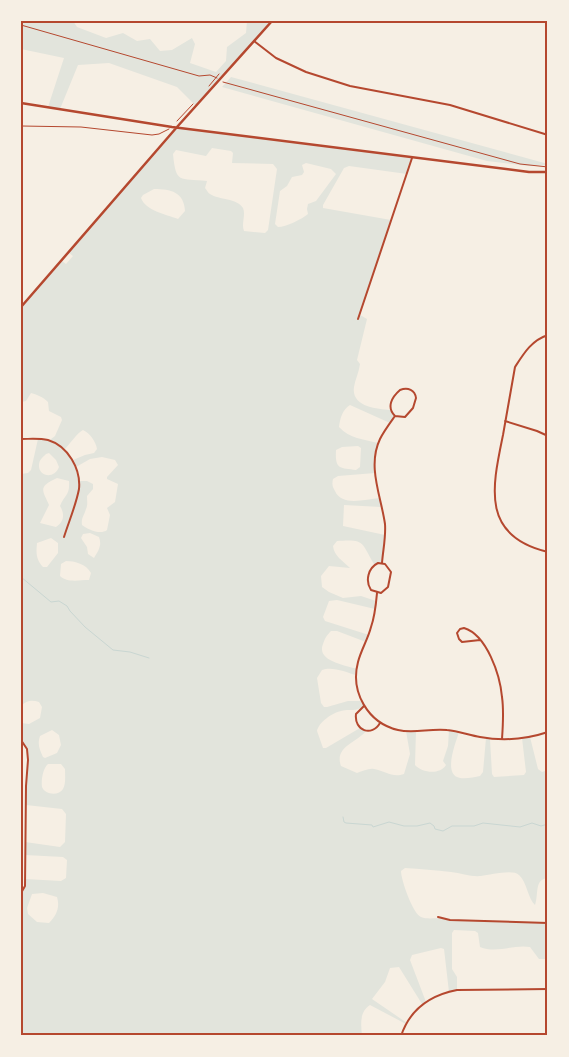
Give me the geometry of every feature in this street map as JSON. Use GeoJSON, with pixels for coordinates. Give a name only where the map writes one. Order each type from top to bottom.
{"type":"FeatureCollection","features":[{"type":"Feature","properties":{"kind":"street"},"geometry":{"type":"LineString","coordinates":[[21,307],[272,21]]}},
{"type":"Feature","properties":{"kind":"street"},"geometry":{"type":"LineString","coordinates":[[254,41],[276,58],[306,72],[350,86],[450,105],[548,135]]}},
{"type":"Feature","properties":{"kind":"street"},"geometry":{"type":"LineString","coordinates":[[21,103],[177,127],[412,158],[529,172],[548,172]]}},
{"type":"Feature","properties":{"kind":"street"},"geometry":{"type":"LineString","coordinates":[[358,318],[412,158]]}},
{"type":"Feature","properties":{"kind":"street"},"geometry":{"type":"LineString","coordinates":[[548,335],[540,337],[525,350],[516,367],[494,483],[495,505],[503,525],[517,540],[525,545],[548,552]]}},
{"type":"Feature","properties":{"kind":"street"},"geometry":{"type":"LineString","coordinates":[[404,388],[411,390],[416,398],[413,408],[405,417],[395,416],[390,410],[390,403],[400,390],[404,388]]}},
{"type":"Feature","properties":{"kind":"street"},"geometry":{"type":"LineString","coordinates":[[382,563],[385,524],[375,476],[376,451],[380,438],[395,416]]}},
{"type":"Feature","properties":{"kind":"street"},"geometry":{"type":"LineString","coordinates":[[506,422],[548,436]]}},
{"type":"Feature","properties":{"kind":"street"},"geometry":{"type":"LineString","coordinates":[[21,439],[38,438],[50,440],[69,454],[74,463],[79,487],[64,537]]}},
{"type":"Feature","properties":{"kind":"street"},"geometry":{"type":"LineString","coordinates":[[382,563],[390,568],[390,579],[386,590],[377,593],[371,590],[368,579],[374,564],[382,563]]}},
{"type":"Feature","properties":{"kind":"street"},"geometry":{"type":"LineString","coordinates":[[377,593],[372,626],[357,669],[357,687],[364,706],[380,723],[402,731],[444,730],[479,737],[502,739],[532,736],[548,732]]}},
{"type":"Feature","properties":{"kind":"street"},"geometry":{"type":"LineString","coordinates":[[480,640],[462,642],[458,638],[457,633],[462,628],[467,628],[480,640],[491,658],[499,681],[503,705],[502,739]]}},
{"type":"Feature","properties":{"kind":"street"},"geometry":{"type":"LineString","coordinates":[[364,706],[356,714],[358,726],[366,731],[370,731],[377,728],[380,723]]}},
{"type":"Feature","properties":{"kind":"street"},"geometry":{"type":"LineString","coordinates":[[21,740],[27,749],[28,760],[25,886],[21,893]]}},
{"type":"Feature","properties":{"kind":"street"},"geometry":{"type":"LineString","coordinates":[[21,786],[26,786]]}},
{"type":"Feature","properties":{"kind":"street"},"geometry":{"type":"LineString","coordinates":[[21,856],[25,855]]}},
{"type":"Feature","properties":{"kind":"street"},"geometry":{"type":"LineString","coordinates":[[438,917],[450,920],[548,923]]}},
{"type":"Feature","properties":{"kind":"street"},"geometry":{"type":"LineString","coordinates":[[402,1036],[409,1019],[415,1012],[430,999],[444,993],[457,990],[548,989]]}},
{"type":"Feature","properties":{"kind":"path"},"geometry":{"type":"LineString","coordinates":[[21,26],[199,76],[212,76],[226,84],[238,85],[520,164],[548,167]]}},
{"type":"Feature","properties":{"kind":"path"},"geometry":{"type":"LineString","coordinates":[[21,126],[81,127],[152,135],[166,131]]}},
{"type":"Feature","properties":{"kind":"shaded area"},"geometry":{"type":"Polygon","coordinates":[[[21,21],[73,21],[77,27],[106,38],[123,33],[137,41],[150,39],[160,51],[172,50],[192,38],[195,44],[190,63],[216,72],[226,61],[227,47],[246,33],[247,21],[272,21],[196,106],[177,87],[109,63],[78,65],[60,109],[48,107],[64,58],[21,49],[21,21]]]}},
{"type":"Feature","properties":{"kind":"shaded area"},"geometry":{"type":"Polygon","coordinates":[[[231,77],[548,165],[528,166],[487,161],[222,87],[231,77]]]}},
{"type":"Feature","properties":{"kind":"shaded area"},"geometry":{"type":"Polygon","coordinates":[[[177,127],[412,158],[407,174],[349,166],[344,168],[323,205],[323,208],[391,220],[360,315],[367,319],[357,360],[360,364],[354,394],[366,406],[390,410],[395,416],[390,423],[350,405],[343,412],[340,421],[339,427],[348,434],[378,443],[375,473],[338,476],[333,479],[332,485],[338,496],[343,499],[354,501],[380,498],[381,507],[344,505],[343,526],[385,535],[382,563],[374,564],[364,547],[358,542],[337,541],[333,546],[335,553],[350,568],[329,566],[321,576],[322,587],[329,592],[343,598],[361,596],[376,601],[375,609],[337,600],[329,601],[323,617],[325,621],[369,635],[366,642],[337,631],[331,631],[327,635],[322,650],[324,655],[339,664],[357,669],[356,675],[335,669],[322,670],[317,678],[321,703],[324,707],[327,707],[348,701],[361,701],[364,706],[337,712],[326,718],[317,731],[323,748],[326,748],[360,728],[366,731],[343,750],[340,760],[341,766],[357,773],[372,769],[396,775],[404,774],[410,754],[406,731],[416,731],[415,765],[422,770],[431,772],[440,770],[446,765],[443,761],[448,746],[449,730],[459,732],[452,756],[451,769],[453,774],[462,778],[480,776],[483,772],[486,738],[490,739],[492,774],[494,777],[524,775],[526,772],[522,738],[530,737],[538,769],[542,772],[548,770],[548,878],[539,884],[535,905],[522,878],[516,873],[507,872],[477,876],[411,868],[405,868],[401,871],[403,882],[414,910],[421,917],[548,923],[548,959],[539,959],[530,947],[524,946],[493,950],[486,949],[480,947],[478,933],[475,931],[454,930],[452,933],[452,969],[457,977],[457,990],[449,992],[444,949],[441,948],[412,955],[410,960],[426,1002],[422,1004],[399,967],[390,968],[385,982],[372,999],[407,1023],[370,1005],[362,1015],[362,1036],[21,1036],[21,893],[25,886],[25,879],[61,881],[66,878],[67,860],[63,857],[25,855],[25,842],[60,847],[65,842],[66,814],[62,809],[26,805],[28,760],[27,749],[21,740],[21,723],[29,724],[40,718],[42,707],[39,702],[32,701],[21,706],[21,474],[28,473],[31,470],[38,439],[50,440],[55,436],[62,420],[61,417],[49,411],[48,402],[38,395],[31,393],[26,401],[21,402],[21,307],[62,261],[66,264],[73,256],[69,253],[177,127]],[[212,148],[206,156],[176,150],[173,154],[174,164],[181,178],[207,181],[205,188],[209,194],[237,202],[244,211],[244,231],[265,233],[268,230],[277,169],[273,164],[232,163],[233,153],[231,151],[212,148]],[[306,163],[302,165],[304,172],[302,175],[292,177],[287,186],[280,191],[275,224],[278,227],[285,226],[308,214],[308,204],[316,201],[336,174],[331,169],[306,163]],[[154,189],[143,195],[141,198],[143,202],[156,212],[178,219],[185,211],[182,200],[176,193],[171,191],[154,189]],[[83,430],[64,450],[73,460],[94,453],[97,449],[88,433],[83,430]],[[358,446],[342,447],[336,450],[336,461],[342,468],[356,470],[360,467],[361,448],[358,446]],[[49,453],[41,459],[39,469],[41,472],[50,475],[57,471],[59,467],[56,460],[49,453]],[[102,457],[90,459],[76,467],[79,481],[87,481],[93,484],[93,489],[87,496],[87,506],[82,519],[82,525],[95,531],[107,530],[110,515],[107,508],[115,502],[118,484],[107,479],[107,477],[118,465],[115,460],[102,457]],[[57,478],[44,486],[43,492],[49,505],[40,523],[56,527],[63,518],[60,506],[68,492],[69,481],[57,478]],[[90,533],[83,534],[81,538],[87,547],[88,554],[94,558],[100,548],[99,537],[90,533]],[[51,538],[37,543],[39,562],[43,567],[47,567],[58,553],[58,543],[51,538]],[[66,561],[61,564],[60,576],[73,581],[89,580],[91,573],[80,564],[66,561]],[[52,730],[40,736],[39,747],[45,758],[57,753],[61,745],[59,735],[52,730]],[[48,764],[44,771],[42,787],[44,790],[52,794],[61,791],[65,782],[65,769],[61,764],[48,764]],[[43,893],[32,894],[27,908],[28,914],[37,922],[49,923],[57,911],[57,897],[43,893]]]}},
{"type":"Feature","properties":{"kind":"waterway"},"geometry":{"type":"LineString","coordinates":[[21,577],[51,602],[59,601],[67,606],[85,627],[113,650],[130,652],[149,658]]}},
{"type":"Feature","properties":{"kind":"waterway"},"geometry":{"type":"LineString","coordinates":[[343,817],[346,823],[372,825],[373,827],[389,822],[404,826],[430,823],[435,829],[443,831],[452,826],[474,826],[483,823],[520,827],[532,823],[541,826],[548,824]]}}]}
